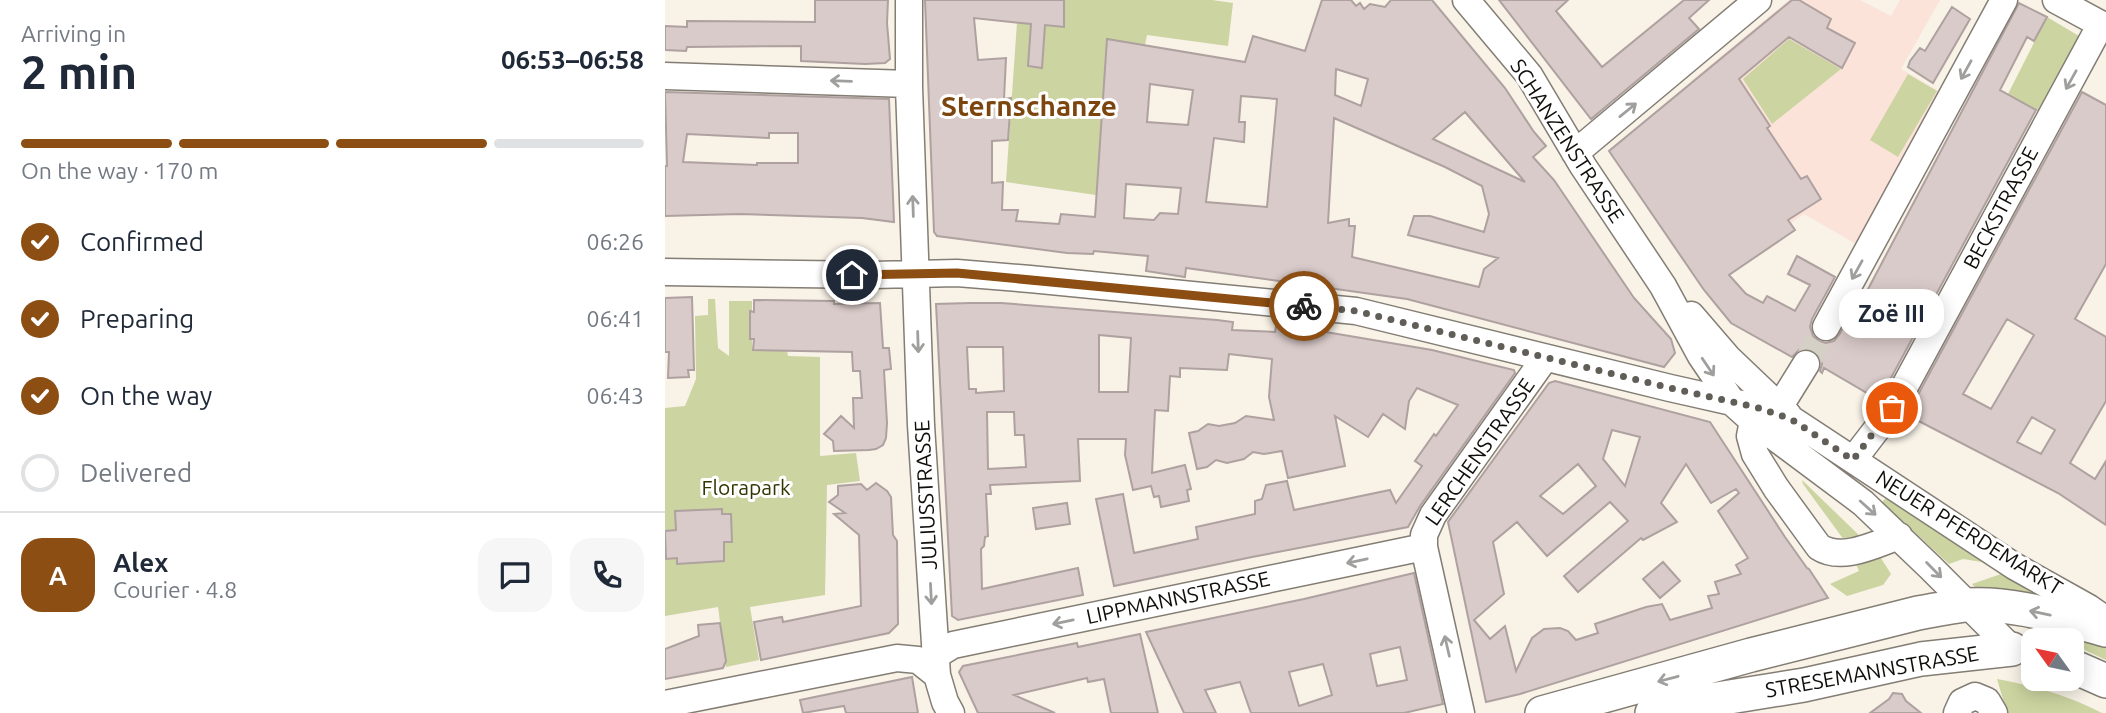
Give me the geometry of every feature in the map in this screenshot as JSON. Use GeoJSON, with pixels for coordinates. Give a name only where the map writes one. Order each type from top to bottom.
{"type":"FeatureCollection","features":[{"type":"Feature","properties":{"kind":"main road","name":"NEUER PFERDEMARKT"},"geometry":{"type":"LineString","coordinates":[[1969,605],[2045,613],[2106,630]]}},
{"type":"Feature","properties":{"kind":"main road","name":"STRESEMANNSTRASSE"},"geometry":{"type":"LineString","coordinates":[[1542,713],[1865,626],[1918,613],[1969,605]]}},
{"type":"Feature","properties":{"kind":"main road","name":"STRESEMANNSTRASSE"},"geometry":{"type":"LineString","coordinates":[[1652,713],[1692,703],[1804,685],[1921,659],[2021,651]]}},
{"type":"Feature","properties":{"kind":"main road"},"geometry":{"type":"LineString","coordinates":[[2084,671],[2106,681]]}},
{"type":"Feature","properties":{"kind":"street","name":"JULIUSSTRASSE"},"geometry":{"type":"LineString","coordinates":[[909,0],[909,84],[921,425],[936,665],[945,702],[951,713]]}},
{"type":"Feature","properties":{"kind":"street","name":"SCHANZENSTRASSE"},"geometry":{"type":"LineString","coordinates":[[1466,0],[1528,75],[1575,153],[1663,286],[1701,356],[1733,403]]}},
{"type":"Feature","properties":{"kind":"street"},"geometry":{"type":"LineString","coordinates":[[1575,153],[1758,0]]}},
{"type":"Feature","properties":{"kind":"street"},"geometry":{"type":"LineString","coordinates":[[1826,327],[2004,0]]}},
{"type":"Feature","properties":{"kind":"street"},"geometry":{"type":"LineString","coordinates":[[2056,0],[2104,25]]}},
{"type":"Feature","properties":{"kind":"street","name":"BECKSTRASSE"},"geometry":{"type":"LineString","coordinates":[[1853,460],[1892,408],[2104,25]]}},
{"type":"Feature","properties":{"kind":"street"},"geometry":{"type":"LineString","coordinates":[[665,76],[909,84]]}},
{"type":"Feature","properties":{"kind":"street"},"geometry":{"type":"LineString","coordinates":[[665,272],[768,275],[957,273],[1356,311],[1733,403]]}},
{"type":"Feature","properties":{"kind":"street","name":"SCHANZENSTRASSE"},"geometry":{"type":"LineString","coordinates":[[1663,286],[1735,365],[1786,412]]}},
{"type":"Feature","properties":{"kind":"street","name":"LERCHENSTRASSE"},"geometry":{"type":"LineString","coordinates":[[1461,713],[1424,547],[1424,536],[1433,515],[1545,358]]}},
{"type":"Feature","properties":{"kind":"street"},"geometry":{"type":"LineString","coordinates":[[1786,412],[1806,364]]}},
{"type":"Feature","properties":{"kind":"street","name":"NEUER PFERDEMARKT"},"geometry":{"type":"LineString","coordinates":[[1733,403],[1786,412],[1853,460],[2014,566],[2106,620]]}},
{"type":"Feature","properties":{"kind":"street","name":"NEUER PFERDEMARKT"},"geometry":{"type":"LineString","coordinates":[[1733,403],[1753,421],[1852,493],[1969,605],[2021,649]]}},
{"type":"Feature","properties":{"kind":"street"},"geometry":{"type":"LineString","coordinates":[[1753,421],[1750,436],[1755,454],[1819,547],[1829,552],[1847,552],[1899,536]]}},
{"type":"Feature","properties":{"kind":"street","name":"LIPPMANNSTRASSE"},"geometry":{"type":"LineString","coordinates":[[936,665],[953,645],[1424,547]]}},
{"type":"Feature","properties":{"kind":"street"},"geometry":{"type":"LineString","coordinates":[[665,704],[897,658],[936,665]]}},
{"type":"Feature","properties":{"kind":"street"},"geometry":{"type":"LineString","coordinates":[[1957,713],[1962,702],[1975,696],[1987,701],[1994,713]]}},
{"type":"Feature","properties":{"kind":"shaded area"},"geometry":{"type":"Polygon","coordinates":[[[1789,0],[1860,0],[1891,16],[1900,0],[1940,0],[1901,69],[1944,94],[1858,245],[1804,214],[1791,223],[1691,81],[1789,0]]]}},
{"type":"Feature","properties":{"kind":"green space"},"geometry":{"type":"Polygon","coordinates":[[[1064,0],[1212,0],[1233,3],[1228,46],[1147,35],[1145,45],[1107,39],[1096,195],[1006,182],[1017,22],[1064,27],[1064,0]]]}},
{"type":"Feature","properties":{"kind":"green space"},"geometry":{"type":"Polygon","coordinates":[[[2047,17],[2079,36],[2038,111],[2008,94],[2047,17]]]}},
{"type":"Feature","properties":{"kind":"green space"},"geometry":{"type":"Polygon","coordinates":[[[1789,39],[1841,69],[1772,124],[1743,79],[1789,39]]]}},
{"type":"Feature","properties":{"kind":"green space"},"geometry":{"type":"Polygon","coordinates":[[[1908,74],[1937,91],[1898,157],[1870,140],[1908,74]]]}},
{"type":"Feature","properties":{"kind":"green space","name":"Florapark"},"geometry":{"type":"Polygon","coordinates":[[[708,299],[715,299],[718,348],[729,356],[729,301],[752,301],[752,350],[787,351],[788,356],[820,357],[820,456],[856,453],[860,481],[827,485],[825,595],[750,607],[759,660],[726,667],[718,607],[665,616],[665,408],[685,406],[696,379],[695,316],[708,315],[708,299]]]}},
{"type":"Feature","properties":{"kind":"green space"},"geometry":{"type":"Polygon","coordinates":[[[1802,480],[1866,542],[1847,544],[1802,480]]]}},
{"type":"Feature","properties":{"kind":"green space"},"geometry":{"type":"Polygon","coordinates":[[[1886,498],[1982,562],[1963,559],[1949,564],[1882,502],[1886,498]]]}},
{"type":"Feature","properties":{"kind":"green space"},"geometry":{"type":"Polygon","coordinates":[[[1877,552],[1891,574],[1883,585],[1847,596],[1830,584],[1859,571],[1854,559],[1877,552]]]}},
{"type":"Feature","properties":{"kind":"green space"},"geometry":{"type":"Polygon","coordinates":[[[2001,574],[2062,605],[1981,593],[1972,584],[2001,574]]]}},
{"type":"Feature","properties":{"kind":"green space"},"geometry":{"type":"Polygon","coordinates":[[[2014,621],[2043,628],[2025,628],[2014,621]]]}},
{"type":"Feature","properties":{"kind":"green space"},"geometry":{"type":"Polygon","coordinates":[[[2084,638],[2106,647],[2106,660],[2084,650],[2084,638]]]}},
{"type":"Feature","properties":{"kind":"green space"},"geometry":{"type":"Polygon","coordinates":[[[1997,679],[2021,684],[2021,691],[2051,692],[2102,713],[2007,713],[1997,679]]]}},
{"type":"Feature","properties":{"kind":"building"},"geometry":{"type":"Polygon","coordinates":[[[815,0],[888,0],[890,59],[885,63],[865,64],[801,61],[801,46],[687,47],[686,51],[665,50],[665,26],[687,27],[687,21],[815,22],[815,0]]]}},
{"type":"Feature","properties":{"kind":"building"},"geometry":{"type":"Polygon","coordinates":[[[925,0],[1064,0],[1064,27],[1045,25],[1042,68],[1028,66],[1031,24],[974,18],[978,60],[1006,58],[1004,99],[1011,98],[1008,140],[992,141],[992,183],[1003,182],[1002,210],[1018,210],[1016,221],[1059,224],[1061,214],[1095,217],[1107,39],[1245,62],[1253,36],[1305,51],[1322,0],[1351,0],[1356,6],[1360,3],[1364,9],[1370,4],[1385,7],[1391,0],[1432,0],[1505,88],[1546,146],[1533,157],[1554,180],[1634,298],[1671,339],[1675,353],[1664,367],[1407,299],[1186,268],[1185,277],[1146,271],[1148,256],[1094,251],[1093,254],[1067,253],[937,236],[934,232],[925,0]],[[1336,69],[1335,95],[1361,106],[1368,79],[1336,69]],[[1150,84],[1147,122],[1188,125],[1193,90],[1150,84]],[[1241,96],[1239,122],[1245,122],[1244,142],[1214,138],[1206,202],[1267,207],[1277,99],[1241,96]],[[1465,112],[1433,139],[1525,182],[1465,112]],[[1334,118],[1328,223],[1349,219],[1349,226],[1355,226],[1352,257],[1479,287],[1484,269],[1498,258],[1408,235],[1414,216],[1430,216],[1484,232],[1489,214],[1482,186],[1334,118]],[[1126,184],[1124,218],[1154,220],[1160,213],[1178,214],[1181,188],[1126,184]]]}},
{"type":"Feature","properties":{"kind":"building"},"geometry":{"type":"Polygon","coordinates":[[[1499,0],[1568,0],[1556,11],[1602,67],[1684,0],[1709,0],[1689,18],[1699,29],[1591,119],[1499,0]]]}},
{"type":"Feature","properties":{"kind":"building"},"geometry":{"type":"Polygon","coordinates":[[[1792,0],[1799,0],[1831,19],[1827,28],[1855,43],[1842,68],[1789,37],[1739,79],[1801,179],[1807,176],[1821,199],[1788,220],[1795,230],[1729,275],[1746,294],[1763,303],[1767,296],[1795,311],[1810,285],[1788,274],[1797,256],[1835,277],[1810,327],[1813,336],[1826,343],[1834,341],[1839,335],[1863,292],[1866,293],[2019,3],[2047,17],[2034,41],[2027,37],[2000,90],[2036,110],[1879,400],[1824,368],[1822,373],[1820,357],[1814,350],[1799,350],[1792,357],[1731,323],[1704,290],[1609,151],[1792,0]]]}},
{"type":"Feature","properties":{"kind":"building"},"geometry":{"type":"Polygon","coordinates":[[[1952,7],[1970,19],[1933,83],[1908,67],[1920,48],[1925,51],[1952,7]]]}},
{"type":"Feature","properties":{"kind":"building"},"geometry":{"type":"Polygon","coordinates":[[[665,92],[889,99],[894,222],[862,218],[740,214],[665,216],[665,92]],[[769,133],[769,138],[687,134],[683,162],[757,165],[798,163],[798,133],[769,133]]]}},
{"type":"Feature","properties":{"kind":"building"},"geometry":{"type":"Polygon","coordinates":[[[2082,92],[2106,105],[2106,264],[2075,319],[2106,337],[2106,401],[2070,463],[2095,479],[2106,461],[2106,525],[2058,493],[1907,415],[2082,92]],[[2007,319],[1963,394],[1991,409],[2034,335],[2007,319]],[[2032,417],[2017,442],[2041,454],[2055,430],[2032,417]]]}},
{"type":"Feature","properties":{"kind":"building"},"geometry":{"type":"Polygon","coordinates":[[[692,297],[694,370],[688,370],[689,377],[668,378],[665,298],[692,297]]]}},
{"type":"Feature","properties":{"kind":"building"},"geometry":{"type":"Polygon","coordinates":[[[754,300],[880,303],[883,348],[889,348],[891,369],[884,370],[887,423],[883,445],[869,450],[834,451],[833,441],[824,434],[841,416],[854,428],[853,398],[862,398],[860,371],[853,371],[852,352],[753,350],[754,339],[750,339],[750,311],[754,312],[754,300]]]}},
{"type":"Feature","properties":{"kind":"building"},"geometry":{"type":"Polygon","coordinates":[[[1001,303],[1217,320],[1233,322],[1232,330],[1275,332],[1276,326],[1320,331],[1432,350],[1514,370],[1515,373],[1420,506],[1408,527],[1114,586],[1096,499],[1123,494],[1134,553],[1198,539],[1196,527],[1255,514],[1255,501],[1262,499],[1266,485],[1287,481],[1294,510],[1390,490],[1396,503],[1422,466],[1415,461],[1458,405],[1417,388],[1409,401],[1405,429],[1383,414],[1368,437],[1335,416],[1345,466],[1288,478],[1282,451],[1264,454],[1253,452],[1244,459],[1227,463],[1216,460],[1207,467],[1197,469],[1189,433],[1208,424],[1219,426],[1235,423],[1246,416],[1274,420],[1269,397],[1272,359],[1229,354],[1227,370],[1180,368],[1180,377],[1170,376],[1168,411],[1155,410],[1152,473],[1185,465],[1191,489],[1187,490],[1189,501],[1161,507],[1159,496],[1154,497],[1151,486],[1133,490],[1125,455],[1126,439],[1078,439],[1080,481],[990,485],[991,494],[986,494],[988,536],[985,537],[981,549],[982,589],[1078,568],[1083,595],[958,620],[952,616],[936,304],[1001,303]],[[1099,335],[1099,392],[1128,392],[1131,338],[1099,335]],[[967,347],[969,389],[976,389],[976,393],[1004,391],[1003,347],[967,347]],[[987,412],[988,469],[1026,467],[1024,435],[1015,435],[1014,412],[987,412]]]}},
{"type":"Feature","properties":{"kind":"building"},"geometry":{"type":"Polygon","coordinates":[[[1555,381],[1710,422],[1828,598],[1520,694],[1486,702],[1448,522],[1549,383],[1555,381]],[[1612,430],[1603,459],[1625,486],[1640,437],[1612,430]],[[1578,464],[1540,496],[1563,514],[1596,486],[1578,464]],[[1686,464],[1661,503],[1677,522],[1643,540],[1641,538],[1578,592],[1564,576],[1628,521],[1610,502],[1547,556],[1517,522],[1493,542],[1504,594],[1474,620],[1490,639],[1505,626],[1516,671],[1532,638],[1544,629],[1560,628],[1568,631],[1576,640],[1598,633],[1595,624],[1646,607],[1662,604],[1670,620],[1712,608],[1708,596],[1719,594],[1715,582],[1741,574],[1736,565],[1748,558],[1718,511],[1739,493],[1736,489],[1711,503],[1686,464]]]}},
{"type":"Feature","properties":{"kind":"building"},"geometry":{"type":"Polygon","coordinates":[[[876,483],[891,497],[893,535],[897,541],[898,624],[889,633],[761,660],[754,622],[782,617],[783,622],[861,606],[859,535],[834,514],[845,513],[829,502],[838,495],[838,486],[861,484],[867,490],[876,483]]]}},
{"type":"Feature","properties":{"kind":"building"},"geometry":{"type":"Polygon","coordinates":[[[1067,503],[1070,524],[1036,529],[1033,508],[1067,503]]]}},
{"type":"Feature","properties":{"kind":"building"},"geometry":{"type":"Polygon","coordinates":[[[722,509],[722,514],[731,514],[732,542],[724,542],[724,561],[677,564],[677,558],[666,559],[665,531],[676,530],[675,511],[722,509]]]}},
{"type":"Feature","properties":{"kind":"building"},"geometry":{"type":"Polygon","coordinates":[[[1663,562],[1680,581],[1660,598],[1643,579],[1663,562]]]}},
{"type":"Feature","properties":{"kind":"building"},"geometry":{"type":"Polygon","coordinates":[[[1414,573],[1443,704],[1404,713],[1251,713],[1240,682],[1205,690],[1216,713],[1184,713],[1146,632],[1414,573]],[[1400,647],[1370,654],[1377,686],[1407,680],[1400,647]],[[1323,664],[1289,672],[1299,706],[1332,695],[1323,664]]]}},
{"type":"Feature","properties":{"kind":"building"},"geometry":{"type":"Polygon","coordinates":[[[720,623],[726,661],[723,668],[665,679],[665,649],[699,636],[698,625],[720,623]]]}},
{"type":"Feature","properties":{"kind":"building"},"geometry":{"type":"Polygon","coordinates":[[[1140,634],[1158,713],[1111,713],[1104,679],[1088,682],[1087,678],[1014,695],[1055,713],[978,713],[959,672],[963,666],[1077,643],[1078,647],[1140,634]]]}},
{"type":"Feature","properties":{"kind":"building"},"geometry":{"type":"Polygon","coordinates":[[[912,677],[918,713],[846,713],[844,706],[803,713],[800,700],[912,677]]]}},
{"type":"Feature","properties":{"kind":"building"},"geometry":{"type":"Polygon","coordinates":[[[1893,693],[1902,694],[1906,701],[1921,713],[1870,713],[1893,693]]]}},
{"type":"Feature","properties":{"kind":"tunnel"},"geometry":{"type":"LineString","coordinates":[[1806,364],[1826,327]]}},
{"type":"Feature","properties":{"kind":"way so far"},"geometry":{"type":"LineString","coordinates":[[1304,306],[1356,311],[1759,408],[1791,419],[1853,460],[1892,408]]}},
{"type":"Feature","properties":{"kind":"place","name":"Zoë III"},"geometry":{"type":"Point","coordinates":[1892,408]}},
{"type":"Feature","properties":{"kind":"district","name":"Sternschanze"},"geometry":{"type":"Point","coordinates":[1029,106]}},
{"type":"Feature","properties":{"kind":"route"},"geometry":{"type":"LineString","coordinates":[[852,275],[957,273],[1304,306]]}}]}
